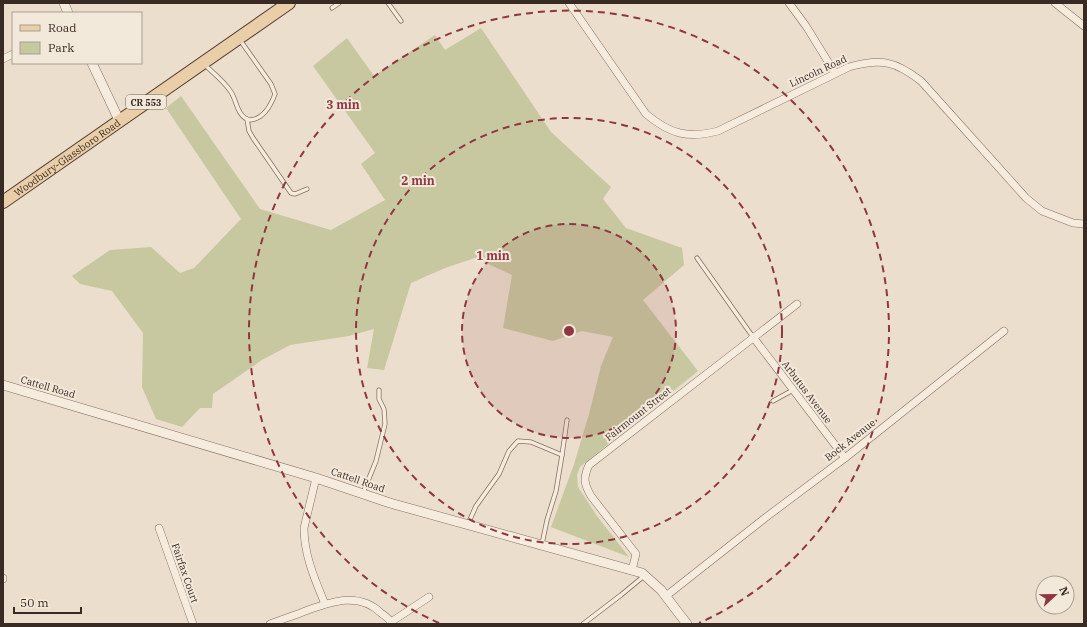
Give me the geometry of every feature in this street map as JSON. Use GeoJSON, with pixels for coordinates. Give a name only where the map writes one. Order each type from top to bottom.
{"type":"FeatureCollection","features":[{"type":"Feature","properties":{"kind":"main road","name":"Woodbury-Glassboro Road"},"geometry":{"type":"LineString","coordinates":[[3,202],[289,3]]}},
{"type":"Feature","properties":{"kind":"street","name":"Lincoln Road"},"geometry":{"type":"LineString","coordinates":[[568,3],[646,114],[658,124],[675,132],[691,135],[706,134],[718,131],[849,67],[871,62],[895,64],[908,71],[921,81],[1026,198],[1042,211],[1073,223],[1084,224]]}},
{"type":"Feature","properties":{"kind":"street"},"geometry":{"type":"LineString","coordinates":[[789,3],[806,26],[835,73]]}},
{"type":"Feature","properties":{"kind":"street"},"geometry":{"type":"LineString","coordinates":[[1055,3],[1084,26]]}},
{"type":"Feature","properties":{"kind":"street"},"geometry":{"type":"LineString","coordinates":[[3,59],[12,54]]}},
{"type":"Feature","properties":{"kind":"street"},"geometry":{"type":"LineString","coordinates":[[92,64],[119,120]]}},
{"type":"Feature","properties":{"kind":"street","name":"Fairmount Street"},"geometry":{"type":"LineString","coordinates":[[632,570],[636,554],[585,486],[585,474],[589,465],[797,304]]}},
{"type":"Feature","properties":{"kind":"street","name":"Bock Avenue"},"geometry":{"type":"LineString","coordinates":[[666,596],[845,458],[1004,331]]}},
{"type":"Feature","properties":{"kind":"street","name":"Arbutus Avenue"},"geometry":{"type":"LineString","coordinates":[[753,337],[845,458]]}},
{"type":"Feature","properties":{"kind":"street","name":"Cattell Road"},"geometry":{"type":"LineString","coordinates":[[3,385],[316,478],[390,503],[642,573],[666,596],[687,624]]}},
{"type":"Feature","properties":{"kind":"street"},"geometry":{"type":"LineString","coordinates":[[316,478],[304,528],[304,537],[305,550],[325,604]]}},
{"type":"Feature","properties":{"kind":"street","name":"Fairfax Court"},"geometry":{"type":"LineString","coordinates":[[159,528],[193,624]]}},
{"type":"Feature","properties":{"kind":"street"},"geometry":{"type":"LineString","coordinates":[[270,624],[325,604],[348,600],[358,600],[367,603],[378,609],[391,623],[429,597]]}},
{"type":"Feature","properties":{"kind":"lane"},"geometry":{"type":"LineString","coordinates":[[332,8],[338,3]]}},
{"type":"Feature","properties":{"kind":"lane"},"geometry":{"type":"LineString","coordinates":[[388,3],[401,21]]}},
{"type":"Feature","properties":{"kind":"lane"},"geometry":{"type":"LineString","coordinates":[[239,38],[271,84],[275,94],[269,109],[256,119],[247,119]]}},
{"type":"Feature","properties":{"kind":"lane"},"geometry":{"type":"LineString","coordinates":[[203,63],[224,83],[237,102],[240,112],[247,119],[249,131],[253,138],[291,193],[295,194],[307,189]]}},
{"type":"Feature","properties":{"kind":"lane"},"geometry":{"type":"LineString","coordinates":[[697,258],[753,337]]}},
{"type":"Feature","properties":{"kind":"lane"},"geometry":{"type":"LineString","coordinates":[[363,494],[376,461],[385,424],[384,409],[379,399],[379,390]]}},
{"type":"Feature","properties":{"kind":"lane"},"geometry":{"type":"LineString","coordinates":[[773,401],[793,390]]}},
{"type":"Feature","properties":{"kind":"lane"},"geometry":{"type":"LineString","coordinates":[[542,546],[547,520],[556,491],[567,420]]}},
{"type":"Feature","properties":{"kind":"lane"},"geometry":{"type":"LineString","coordinates":[[467,525],[476,506],[499,474],[509,451],[518,441],[531,442],[562,455]]}},
{"type":"Feature","properties":{"kind":"lane"},"geometry":{"type":"LineString","coordinates":[[583,624],[644,575]]}},
{"type":"Feature","properties":{"kind":"green space"},"geometry":{"type":"Polygon","coordinates":[[[481,28],[551,132],[611,187],[603,199],[626,228],[682,248],[684,265],[643,300],[698,371],[580,467],[577,475],[578,487],[597,516],[629,557],[551,527],[574,464],[601,366],[613,337],[582,331],[553,341],[503,328],[512,275],[475,258],[445,268],[411,283],[384,370],[367,368],[374,329],[349,336],[290,345],[262,360],[213,394],[212,408],[200,408],[182,427],[156,419],[142,387],[143,333],[112,291],[80,284],[72,276],[110,250],[151,247],[180,273],[194,268],[241,219],[166,108],[181,96],[260,209],[331,230],[385,200],[361,164],[375,153],[313,66],[347,38],[374,76],[435,35],[445,50],[481,28]]]}}]}
